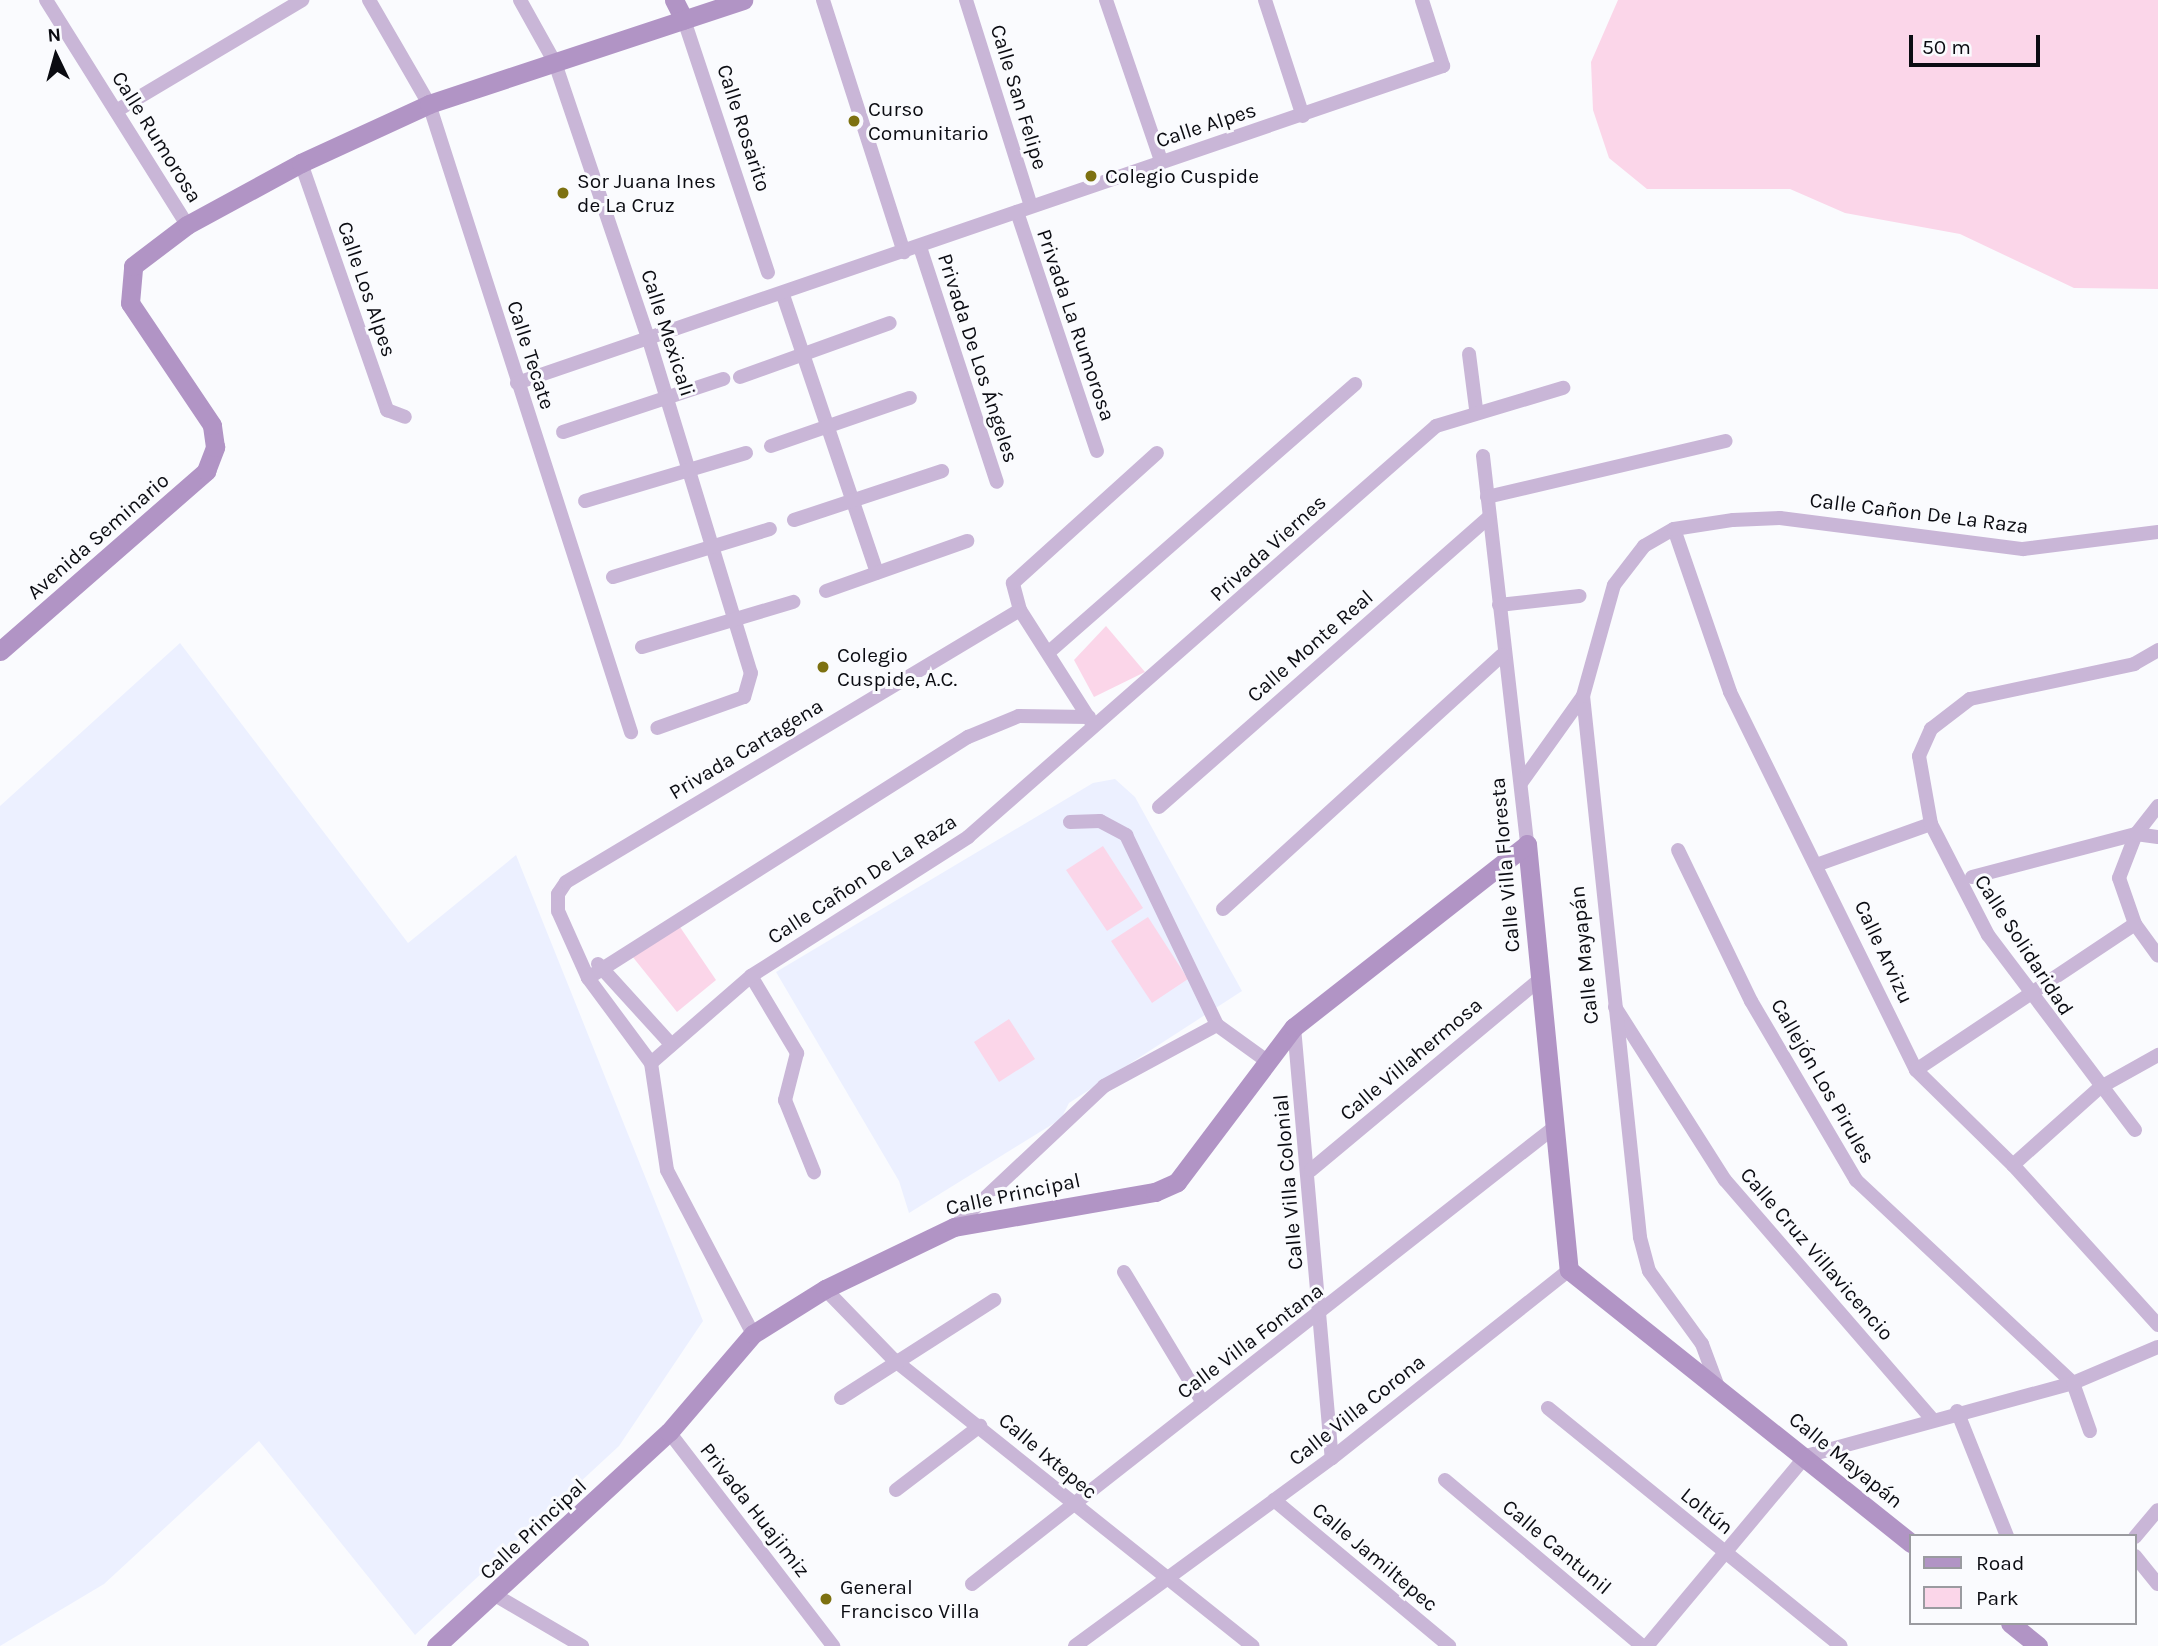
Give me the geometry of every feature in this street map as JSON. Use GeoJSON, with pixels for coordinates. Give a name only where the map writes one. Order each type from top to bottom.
{"type":"FeatureCollection","features":[{"type":"Feature","properties":{"kind":"street","name":"Calle Rumorosa"},"geometry":{"type":"LineString","coordinates":[[46,0],[187,225]]}},
{"type":"Feature","properties":{"kind":"street"},"geometry":{"type":"LineString","coordinates":[[116,111],[302,0]]}},
{"type":"Feature","properties":{"kind":"street","name":"Calle Tecate"},"geometry":{"type":"LineString","coordinates":[[369,0],[429,104],[631,732]]}},
{"type":"Feature","properties":{"kind":"street","name":"Calle Mexicali"},"geometry":{"type":"LineString","coordinates":[[520,0],[555,63],[649,340],[735,618],[752,687],[744,697],[657,728]]}},
{"type":"Feature","properties":{"kind":"street","name":"Calle Rosarito"},"geometry":{"type":"LineString","coordinates":[[674,0],[684,20],[768,272]]}},
{"type":"Feature","properties":{"kind":"street"},"geometry":{"type":"LineString","coordinates":[[187,225],[300,163],[429,104],[744,0]]}},
{"type":"Feature","properties":{"kind":"street"},"geometry":{"type":"LineString","coordinates":[[823,0],[904,252]]}},
{"type":"Feature","properties":{"kind":"street","name":"Calle San Felipe"},"geometry":{"type":"LineString","coordinates":[[966,0],[1024,209]]}},
{"type":"Feature","properties":{"kind":"street"},"geometry":{"type":"LineString","coordinates":[[1106,0],[1161,161]]}},
{"type":"Feature","properties":{"kind":"street"},"geometry":{"type":"LineString","coordinates":[[1265,0],[1303,116]]}},
{"type":"Feature","properties":{"kind":"street","name":"Calle Alpes"},"geometry":{"type":"LineString","coordinates":[[517,383],[783,295],[1161,161],[1303,116],[1444,66],[1422,0]]}},
{"type":"Feature","properties":{"kind":"street","name":"Calle Los Alpes"},"geometry":{"type":"LineString","coordinates":[[300,163],[387,410],[405,417]]}},
{"type":"Feature","properties":{"kind":"street","name":"Privada La Rumorosa"},"geometry":{"type":"LineString","coordinates":[[1024,209],[1097,451]]}},
{"type":"Feature","properties":{"kind":"street","name":"Avenida Seminario"},"geometry":{"type":"LineString","coordinates":[[0,651],[206,471],[215,447],[212,425],[130,303],[128,286],[133,265],[187,225]]}},
{"type":"Feature","properties":{"kind":"street","name":"Privada De Los Ángeles"},"geometry":{"type":"LineString","coordinates":[[920,247],[997,482]]}},
{"type":"Feature","properties":{"kind":"street"},"geometry":{"type":"LineString","coordinates":[[783,295],[800,353],[828,425],[877,572]]}},
{"type":"Feature","properties":{"kind":"street"},"geometry":{"type":"LineString","coordinates":[[740,377],[800,353],[890,323]]}},
{"type":"Feature","properties":{"kind":"street"},"geometry":{"type":"LineString","coordinates":[[1469,354],[1476,409]]}},
{"type":"Feature","properties":{"kind":"street"},"geometry":{"type":"LineString","coordinates":[[563,432],[666,395],[723,379]]}},
{"type":"Feature","properties":{"kind":"street"},"geometry":{"type":"LineString","coordinates":[[1049,652],[1355,384]]}},
{"type":"Feature","properties":{"kind":"street","name":"Privada Viernes"},"geometry":{"type":"LineString","coordinates":[[1096,730],[1436,426],[1476,409],[1563,388]]}},
{"type":"Feature","properties":{"kind":"street"},"geometry":{"type":"LineString","coordinates":[[771,446],[910,398]]}},
{"type":"Feature","properties":{"kind":"street"},"geometry":{"type":"LineString","coordinates":[[1487,497],[1726,442]]}},
{"type":"Feature","properties":{"kind":"street"},"geometry":{"type":"LineString","coordinates":[[584,501],[746,453]]}},
{"type":"Feature","properties":{"kind":"street"},"geometry":{"type":"LineString","coordinates":[[1096,730],[1020,610],[1013,583],[1157,453]]}},
{"type":"Feature","properties":{"kind":"street","name":"Calle Villa Floresta"},"geometry":{"type":"LineString","coordinates":[[1483,456],[1502,655],[1521,783],[1552,1129],[1569,1270]]}},
{"type":"Feature","properties":{"kind":"street"},"geometry":{"type":"LineString","coordinates":[[794,520],[851,498],[942,471]]}},
{"type":"Feature","properties":{"kind":"street","name":"Calle Monte Real"},"geometry":{"type":"LineString","coordinates":[[1159,807],[1489,517]]}},
{"type":"Feature","properties":{"kind":"street","name":"Calle Cañon De La Raza"},"geometry":{"type":"LineString","coordinates":[[1674,529],[1780,518],[2023,549],[2158,532]]}},
{"type":"Feature","properties":{"kind":"street"},"geometry":{"type":"LineString","coordinates":[[613,577],[712,544],[770,529]]}},
{"type":"Feature","properties":{"kind":"street","name":"Calle Mayapán"},"geometry":{"type":"LineString","coordinates":[[1674,529],[1624,566],[1583,696],[1612,1003],[1649,1271],[1702,1344],[1718,1387]]}},
{"type":"Feature","properties":{"kind":"street","name":"Calle Arvizu"},"geometry":{"type":"LineString","coordinates":[[1674,529],[1730,692],[1819,864],[1916,1070],[2013,1165],[2158,1325]]}},
{"type":"Feature","properties":{"kind":"street"},"geometry":{"type":"LineString","coordinates":[[826,591],[967,541]]}},
{"type":"Feature","properties":{"kind":"street"},"geometry":{"type":"LineString","coordinates":[[1499,605],[1579,596]]}},
{"type":"Feature","properties":{"kind":"street"},"geometry":{"type":"LineString","coordinates":[[642,647],[793,602]]}},
{"type":"Feature","properties":{"kind":"street","name":"Privada Cartagena"},"geometry":{"type":"LineString","coordinates":[[753,1334],[667,1170],[651,1063],[588,978],[581,957],[558,911],[566,881],[1020,610]]}},
{"type":"Feature","properties":{"kind":"street","name":"Calle Solidaridad"},"geometry":{"type":"LineString","coordinates":[[2135,1130],[2029,997],[1968,901],[1931,824],[1919,756],[1947,712],[1970,699],[2134,664],[2158,650]]}},
{"type":"Feature","properties":{"kind":"street"},"geometry":{"type":"LineString","coordinates":[[1223,909],[1502,655]]}},
{"type":"Feature","properties":{"kind":"street"},"geometry":{"type":"LineString","coordinates":[[1521,783],[1583,696]]}},
{"type":"Feature","properties":{"kind":"street"},"geometry":{"type":"LineString","coordinates":[[588,978],[968,737],[1019,716],[1089,717]]}},
{"type":"Feature","properties":{"kind":"street","name":"Calle Cañon De La Raza"},"geometry":{"type":"LineString","coordinates":[[651,1063],[670,1043],[751,976],[968,837],[1096,730]]}},
{"type":"Feature","properties":{"kind":"street"},"geometry":{"type":"LineString","coordinates":[[2158,806],[2136,834],[2119,878],[2135,924],[2158,956]]}},
{"type":"Feature","properties":{"kind":"street"},"geometry":{"type":"LineString","coordinates":[[1070,822],[1100,821],[1126,835],[1217,1025],[1267,1061]]}},
{"type":"Feature","properties":{"kind":"street"},"geometry":{"type":"LineString","coordinates":[[1819,864],[1931,824]]}},
{"type":"Feature","properties":{"kind":"street"},"geometry":{"type":"LineString","coordinates":[[1972,877],[2136,834],[2158,837]]}},
{"type":"Feature","properties":{"kind":"street","name":"Calle Principal"},"geometry":{"type":"LineString","coordinates":[[436,1646],[495,1595],[669,1432],[753,1334],[825,1289],[954,1227],[1155,1192],[1177,1182],[1294,1027],[1527,844]]}},
{"type":"Feature","properties":{"kind":"street","name":"Callejón Los Pirules"},"geometry":{"type":"LineString","coordinates":[[1678,850],[1751,1001],[1857,1180],[2073,1383]]}},
{"type":"Feature","properties":{"kind":"street"},"geometry":{"type":"LineString","coordinates":[[1916,1070],[2135,924]]}},
{"type":"Feature","properties":{"kind":"street"},"geometry":{"type":"LineString","coordinates":[[581,957],[604,967],[670,1043]]}},
{"type":"Feature","properties":{"kind":"street"},"geometry":{"type":"LineString","coordinates":[[751,976],[797,1054],[785,1100],[814,1172]]}},
{"type":"Feature","properties":{"kind":"street","name":"Calle Villahermosa"},"geometry":{"type":"LineString","coordinates":[[1311,1170],[1539,979]]}},
{"type":"Feature","properties":{"kind":"street","name":"Calle Cruz Villavicencio"},"geometry":{"type":"LineString","coordinates":[[1612,1003],[1741,1202],[1932,1419]]}},
{"type":"Feature","properties":{"kind":"street"},"geometry":{"type":"LineString","coordinates":[[954,1227],[1104,1086],[1217,1025]]}},
{"type":"Feature","properties":{"kind":"street","name":"Calle Villa Colonial"},"geometry":{"type":"LineString","coordinates":[[1294,1027],[1311,1170],[1319,1315],[1332,1458]]}},
{"type":"Feature","properties":{"kind":"street"},"geometry":{"type":"LineString","coordinates":[[2013,1165],[2099,1088],[2158,1055]]}},
{"type":"Feature","properties":{"kind":"street","name":"Calle Villa Fontana"},"geometry":{"type":"LineString","coordinates":[[972,1584],[1319,1315],[1552,1129]]}},
{"type":"Feature","properties":{"kind":"street","name":"Calle Mayapán"},"geometry":{"type":"LineString","coordinates":[[1569,1270],[1806,1456],[1910,1542]]}},
{"type":"Feature","properties":{"kind":"street","name":"Calle Villa Corona"},"geometry":{"type":"LineString","coordinates":[[1074,1646],[1332,1458],[1569,1270]]}},
{"type":"Feature","properties":{"kind":"street"},"geometry":{"type":"LineString","coordinates":[[1124,1272],[1203,1403]]}},
{"type":"Feature","properties":{"kind":"street","name":"Calle Ixtepec"},"geometry":{"type":"LineString","coordinates":[[825,1289],[893,1359],[1252,1646]]}},
{"type":"Feature","properties":{"kind":"street"},"geometry":{"type":"LineString","coordinates":[[841,1398],[893,1359],[994,1300]]}},
{"type":"Feature","properties":{"kind":"street"},"geometry":{"type":"LineString","coordinates":[[1645,1646],[1723,1550],[1806,1456],[1957,1411],[2073,1383],[2158,1347]]}},
{"type":"Feature","properties":{"kind":"street"},"geometry":{"type":"LineString","coordinates":[[2073,1383],[2090,1431]]}},
{"type":"Feature","properties":{"kind":"street","name":"Loltún"},"geometry":{"type":"LineString","coordinates":[[1548,1408],[1841,1646]]}},
{"type":"Feature","properties":{"kind":"street"},"geometry":{"type":"LineString","coordinates":[[1957,1411],[2006,1534]]}},
{"type":"Feature","properties":{"kind":"street"},"geometry":{"type":"LineString","coordinates":[[895,1490],[980,1426]]}},
{"type":"Feature","properties":{"kind":"street","name":"Privada Huajimiz"},"geometry":{"type":"LineString","coordinates":[[669,1432],[834,1646]]}},
{"type":"Feature","properties":{"kind":"street","name":"Calle Cantunil"},"geometry":{"type":"LineString","coordinates":[[1445,1480],[1645,1646]]}},
{"type":"Feature","properties":{"kind":"street","name":"Calle Jamiltepec"},"geometry":{"type":"LineString","coordinates":[[1275,1500],[1449,1646]]}},
{"type":"Feature","properties":{"kind":"street"},"geometry":{"type":"LineString","coordinates":[[2137,1535],[2158,1510]]}},
{"type":"Feature","properties":{"kind":"street"},"geometry":{"type":"LineString","coordinates":[[2137,1558],[2158,1584]]}},
{"type":"Feature","properties":{"kind":"street"},"geometry":{"type":"LineString","coordinates":[[495,1595],[582,1646]]}},
{"type":"Feature","properties":{"kind":"street"},"geometry":{"type":"LineString","coordinates":[[2012,1625],[2038,1646]]}},
{"type":"Feature","properties":{"kind":"shaded area"},"geometry":{"type":"Polygon","coordinates":[[[180,643],[408,943],[516,855],[703,1321],[619,1446],[415,1635],[259,1441],[104,1584],[0,1646],[0,806],[180,643]]]}},
{"type":"Feature","properties":{"kind":"shaded area"},"geometry":{"type":"Polygon","coordinates":[[[1115,779],[1135,797],[1242,991],[1069,1103],[1061,1119],[909,1213],[899,1181],[776,972],[1093,783],[1115,779]]]}},
{"type":"Feature","properties":{"kind":"green space"},"geometry":{"type":"Polygon","coordinates":[[[1618,0],[2158,0],[2158,289],[2074,288],[1960,234],[1845,213],[1790,189],[1647,189],[1609,158],[1593,110],[1591,62],[1618,0]]]}},
{"type":"Feature","properties":{"kind":"green space"},"geometry":{"type":"Polygon","coordinates":[[[1106,626],[1145,672],[1094,697],[1074,660],[1106,626]]]}},
{"type":"Feature","properties":{"kind":"green space"},"geometry":{"type":"Polygon","coordinates":[[[1103,846],[1143,908],[1107,931],[1066,870],[1103,846]]]}},
{"type":"Feature","properties":{"kind":"green space"},"geometry":{"type":"Polygon","coordinates":[[[1148,917],[1188,979],[1152,1003],[1111,941],[1148,917]]]}},
{"type":"Feature","properties":{"kind":"green space"},"geometry":{"type":"Polygon","coordinates":[[[680,927],[716,980],[677,1012],[632,956],[680,927]]]}},
{"type":"Feature","properties":{"kind":"green space"},"geometry":{"type":"Polygon","coordinates":[[[1009,1019],[1035,1059],[999,1082],[974,1042],[1009,1019]]]}},
{"type":"Feature","properties":{"kind":"place","name":"Curso Comunitario"},"geometry":{"type":"Point","coordinates":[854,121]}},
{"type":"Feature","properties":{"kind":"place","name":"Colegio Cuspide"},"geometry":{"type":"Point","coordinates":[1091,176]}},
{"type":"Feature","properties":{"kind":"place","name":"Sor Juana Ines de La Cruz"},"geometry":{"type":"Point","coordinates":[563,193]}},
{"type":"Feature","properties":{"kind":"place","name":"Colegio Cuspide, A.C."},"geometry":{"type":"Point","coordinates":[823,667]}},
{"type":"Feature","properties":{"kind":"place","name":"General Francisco Villa"},"geometry":{"type":"Point","coordinates":[826,1599]}}]}
